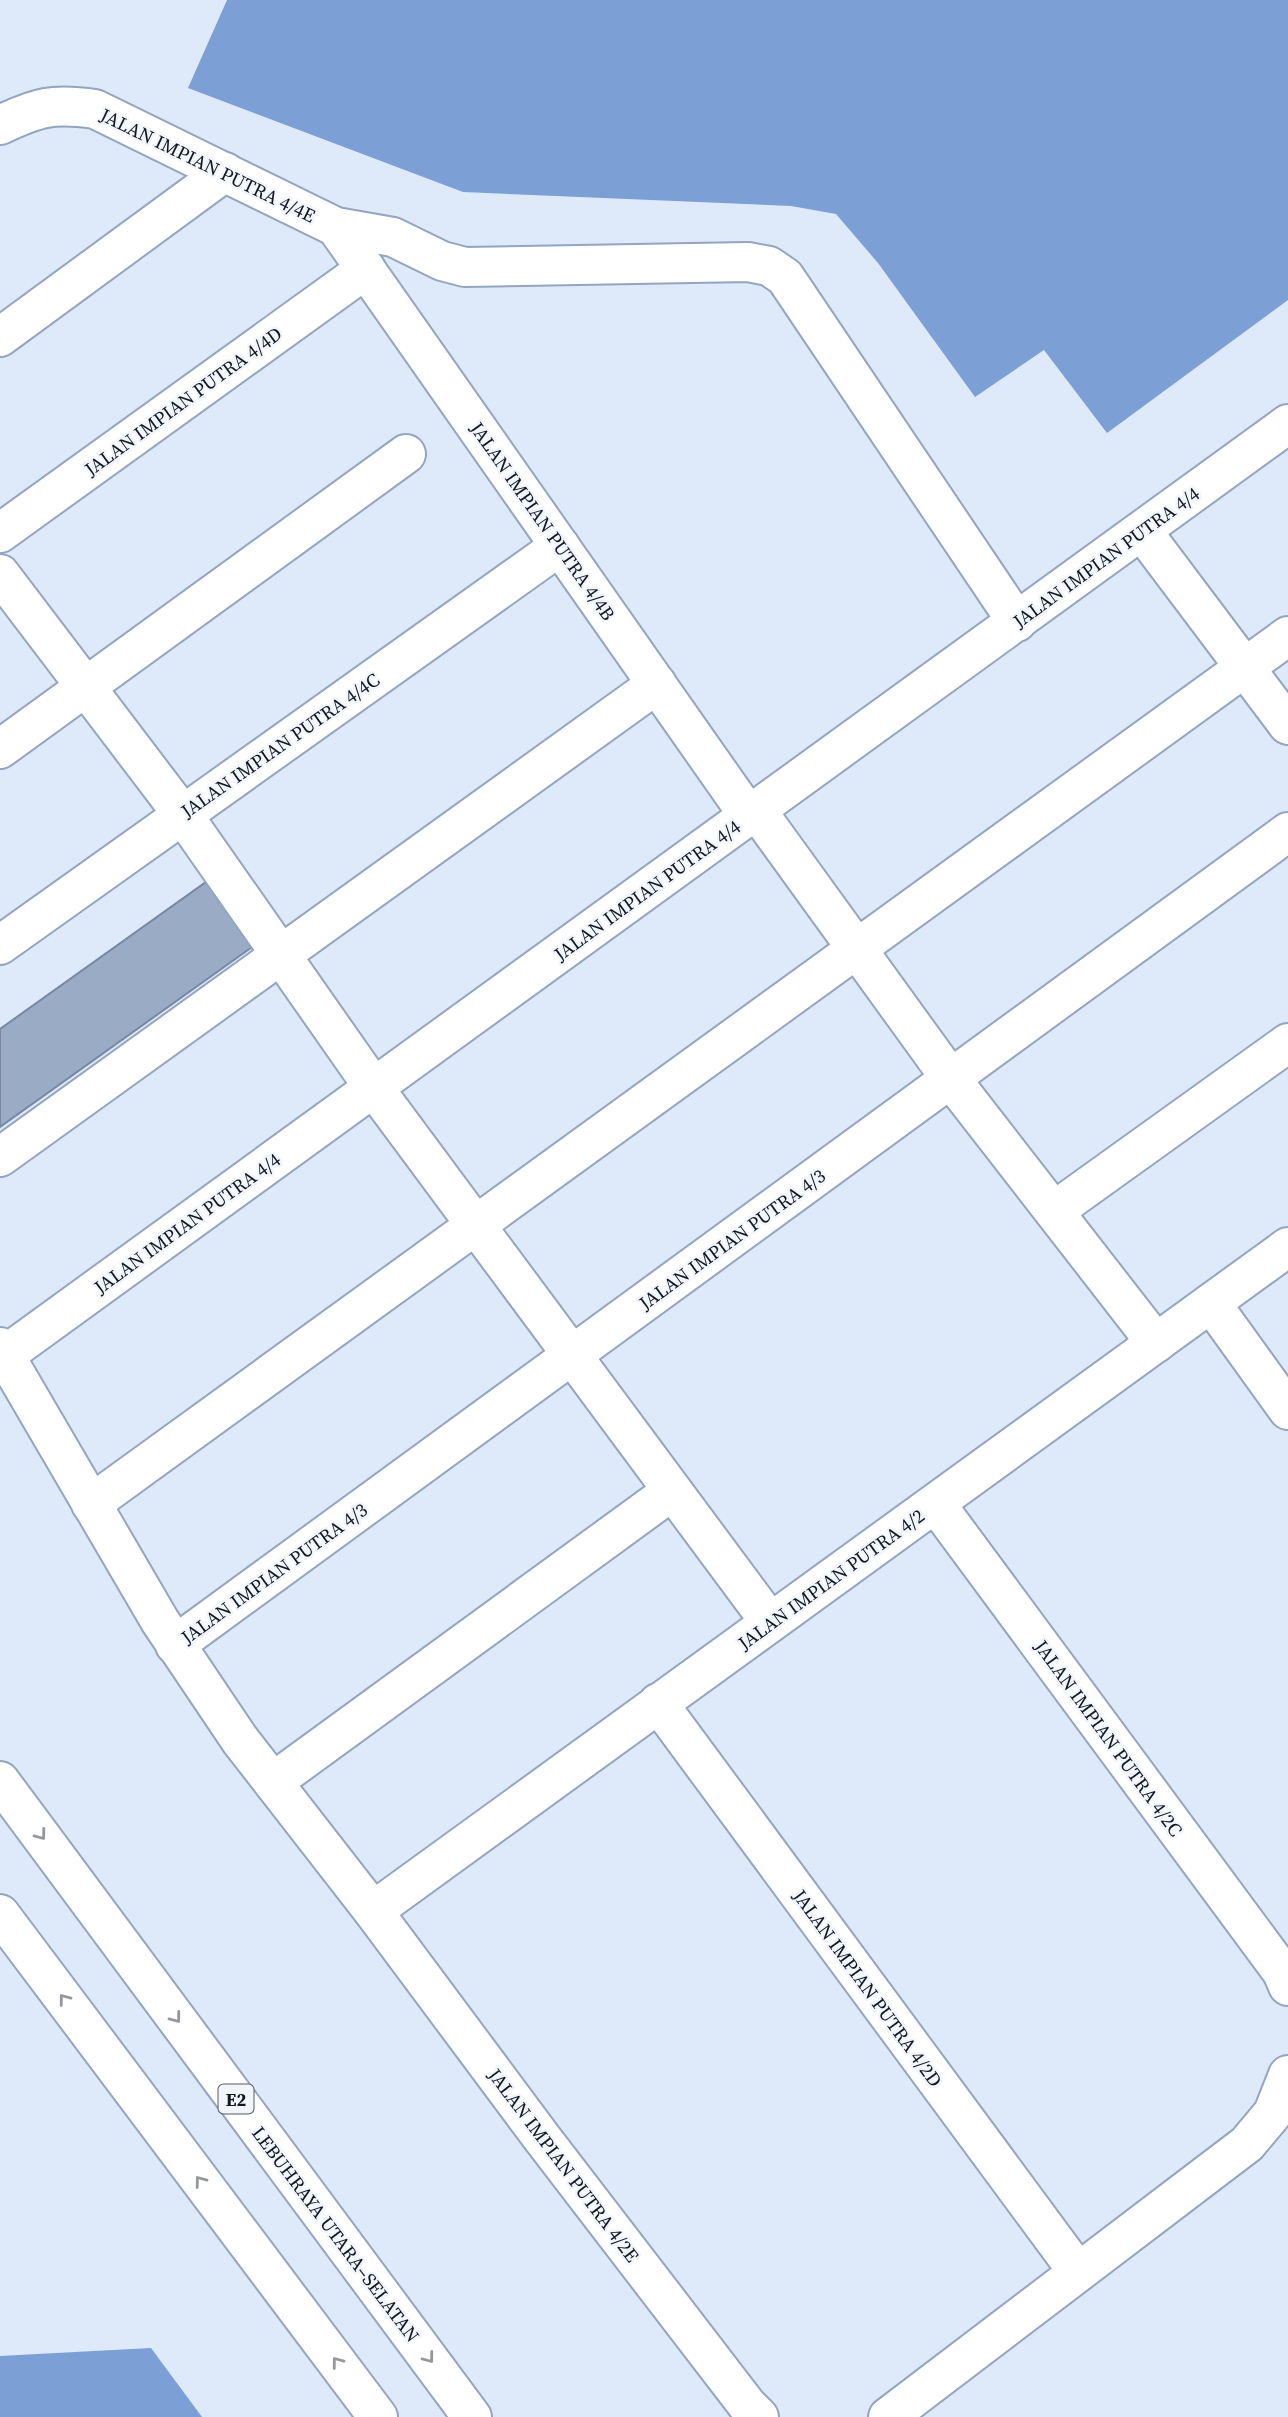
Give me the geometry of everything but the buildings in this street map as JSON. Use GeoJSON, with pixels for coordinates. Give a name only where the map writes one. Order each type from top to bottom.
{"type":"FeatureCollection","features":[{"type":"Feature","properties":{"kind":"main road","name":"JALAN IMPIAN PUTRA 4/4E"},"geometry":{"type":"LineString","coordinates":[[0,125],[33,109],[64,104],[95,109],[336,227]]}},
{"type":"Feature","properties":{"kind":"main road"},"geometry":{"type":"LineString","coordinates":[[0,337],[225,172]]}},
{"type":"Feature","properties":{"kind":"main road"},"geometry":{"type":"LineString","coordinates":[[336,227],[393,237],[442,261],[465,267],[748,262],[769,266],[785,277],[1017,622]]}},
{"type":"Feature","properties":{"kind":"main road","name":"JALAN IMPIAN PUTRA 4/4B"},"geometry":{"type":"LineString","coordinates":[[336,227],[657,684],[857,948],[951,1079],[1156,1343]]}},
{"type":"Feature","properties":{"kind":"main road","name":"JALAN IMPIAN PUTRA 4/4D"},"geometry":{"type":"LineString","coordinates":[[0,533],[366,269]]}},
{"type":"Feature","properties":{"kind":"main road","name":"JALAN IMPIAN PUTRA 4/4"},"geometry":{"type":"LineString","coordinates":[[2,1351],[373,1088],[1288,424]]}},
{"type":"Feature","properties":{"kind":"main road"},"geometry":{"type":"LineString","coordinates":[[0,749],[406,454]]}},
{"type":"Feature","properties":{"kind":"main road"},"geometry":{"type":"LineString","coordinates":[[1142,531],[1288,725]]}},
{"type":"Feature","properties":{"kind":"main road","name":"JALAN IMPIAN PUTRA 4/4C"},"geometry":{"type":"LineString","coordinates":[[0,945],[560,546]]}},
{"type":"Feature","properties":{"kind":"main road"},"geometry":{"type":"LineString","coordinates":[[0,574],[183,815],[373,1088],[770,1622]]}},
{"type":"Feature","properties":{"kind":"main road"},"geometry":{"type":"LineString","coordinates":[[91,1504],[1288,636]]}},
{"type":"Feature","properties":{"kind":"main road"},"geometry":{"type":"LineString","coordinates":[[0,1157],[657,684]]}},
{"type":"Feature","properties":{"kind":"main road","name":"JALAN IMPIAN PUTRA 4/3"},"geometry":{"type":"LineString","coordinates":[[175,1645],[1288,832]]}},
{"type":"Feature","properties":{"kind":"main road"},"geometry":{"type":"LineString","coordinates":[[1054,1211],[1288,1043]]}},
{"type":"Feature","properties":{"kind":"main road","name":"JALAN IMPIAN PUTRA 4/2"},"geometry":{"type":"LineString","coordinates":[[373,1911],[1288,1247]]}},
{"type":"Feature","properties":{"kind":"main road"},"geometry":{"type":"LineString","coordinates":[[1210,1303],[1288,1409]]}},
{"type":"Feature","properties":{"kind":"main road","name":"JALAN IMPIAN PUTRA 4/2E"},"geometry":{"type":"LineString","coordinates":[[2,1351],[175,1645],[240,1740],[373,1911],[542,2138],[759,2417]]}},
{"type":"Feature","properties":{"kind":"main road"},"geometry":{"type":"LineString","coordinates":[[273,1782],[672,1491]]}},
{"type":"Feature","properties":{"kind":"main road","name":"JALAN IMPIAN PUTRA 4/2C"},"geometry":{"type":"LineString","coordinates":[[936,1504],[1285,1979]]}},
{"type":"Feature","properties":{"kind":"main road","name":"JALAN IMPIAN PUTRA 4/2D"},"geometry":{"type":"LineString","coordinates":[[658,1703],[1078,2273]]}},
{"type":"Feature","properties":{"kind":"main road","name":"LEBUHRAYA UTARA–SELATAN"},"geometry":{"type":"LineString","coordinates":[[0,1780],[472,2417]]}},
{"type":"Feature","properties":{"kind":"main road"},"geometry":{"type":"LineString","coordinates":[[0,1914],[378,2417]]}},
{"type":"Feature","properties":{"kind":"main road"},"geometry":{"type":"LineString","coordinates":[[888,2417],[1247,2144],[1273,2113],[1288,2075]]}},
{"type":"Feature","properties":{"kind":"water"},"geometry":{"type":"Polygon","coordinates":[[[227,0],[1288,0],[1288,300],[1107,433],[1044,350],[975,397],[878,263],[836,214],[791,206],[463,192],[188,88],[227,0]]]}},
{"type":"Feature","properties":{"kind":"water"},"geometry":{"type":"Polygon","coordinates":[[[151,2348],[202,2417],[0,2417],[0,2356],[151,2348]]]}}]}
